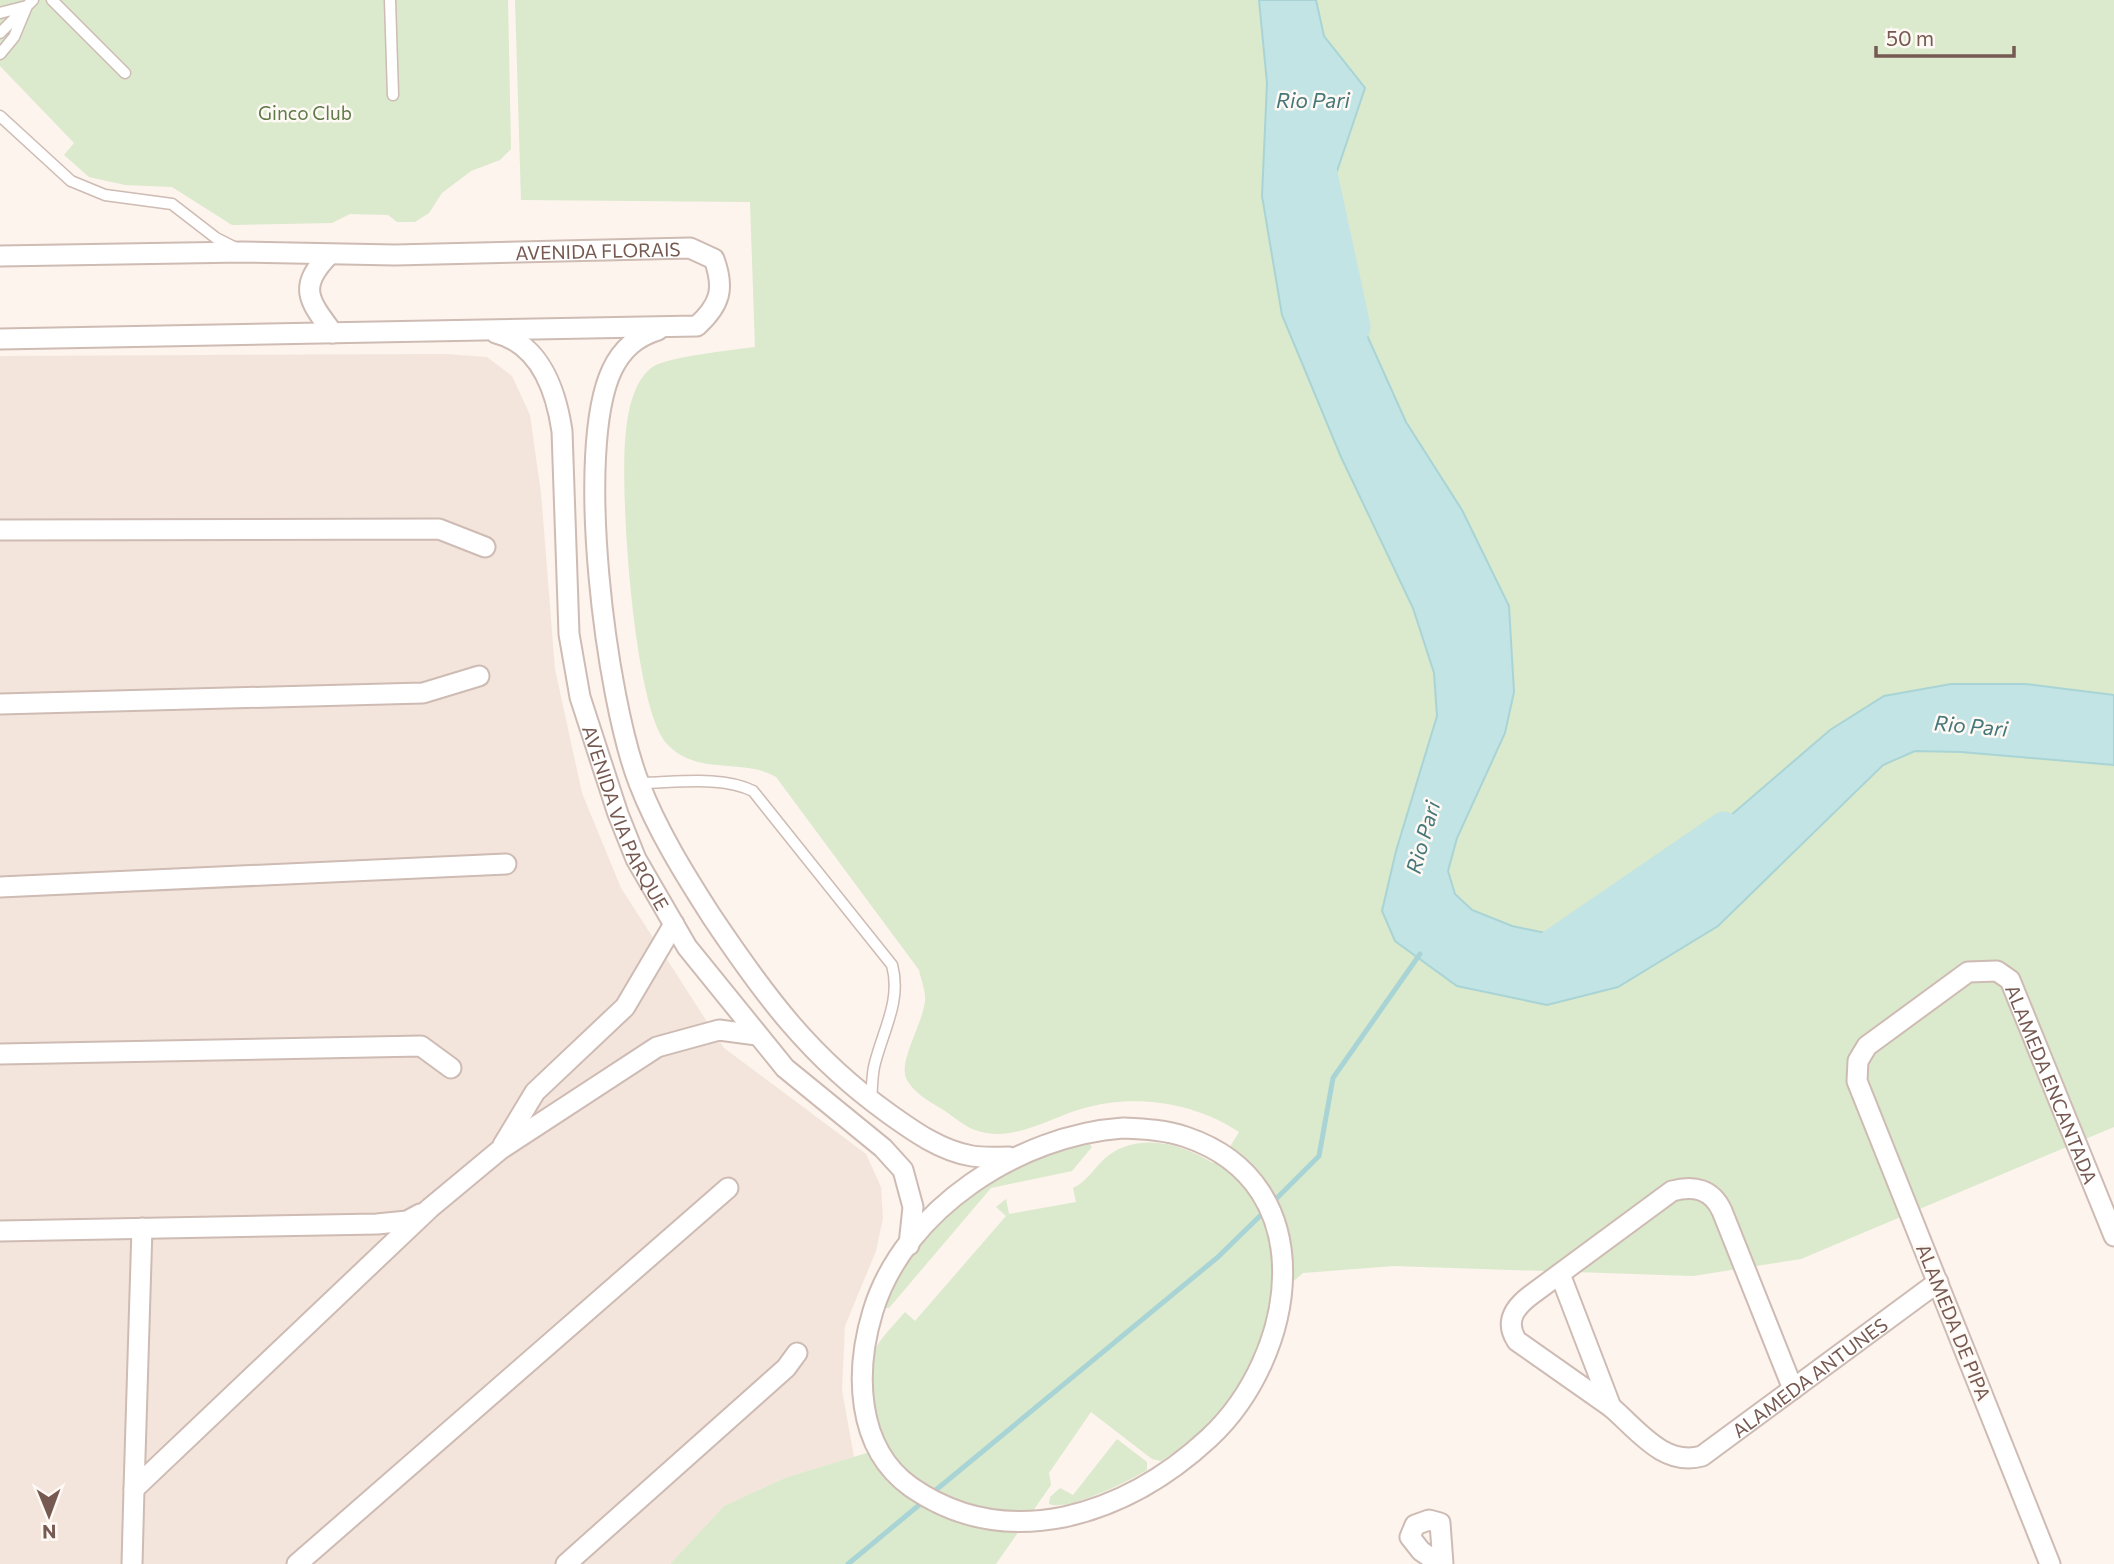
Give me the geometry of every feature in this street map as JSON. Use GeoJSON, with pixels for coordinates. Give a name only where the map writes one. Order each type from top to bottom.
{"type":"FeatureCollection","features":[{"type":"Feature","properties":{"kind":"street","name":"AVENIDA FLORAIS"},"geometry":{"type":"LineString","coordinates":[[0,256],[243,252],[329,255],[690,248],[714,259],[720,275],[721,291],[714,309],[697,326],[0,339]]}},
{"type":"Feature","properties":{"kind":"street"},"geometry":{"type":"LineString","coordinates":[[329,255],[313,271],[309,287],[311,302],[333,333]]}},
{"type":"Feature","properties":{"kind":"street","name":"AVENIDA VIA PARQUE"},"geometry":{"type":"LineString","coordinates":[[671,327],[639,336],[623,352],[612,370],[605,389],[596,454],[600,584],[607,643],[621,722],[639,783],[681,870],[751,976],[792,1029],[850,1085],[917,1134],[973,1156],[1014,1157]]}},
{"type":"Feature","properties":{"kind":"street","name":"AVENIDA VIA PARQUE"},"geometry":{"type":"LineString","coordinates":[[485,330],[508,336],[539,364],[558,402],[562,431],[565,586],[580,697],[618,814],[636,859],[687,947],[785,1068],[883,1148],[903,1170],[913,1207],[909,1245]]}},
{"type":"Feature","properties":{"kind":"street"},"geometry":{"type":"LineString","coordinates":[[0,530],[439,529],[485,547]]}},
{"type":"Feature","properties":{"kind":"street"},"geometry":{"type":"LineString","coordinates":[[0,704],[423,692],[479,676]]}},
{"type":"Feature","properties":{"kind":"street"},"geometry":{"type":"LineString","coordinates":[[0,887],[506,864]]}},
{"type":"Feature","properties":{"kind":"street"},"geometry":{"type":"LineString","coordinates":[[501,1149],[535,1092],[625,1007],[674,924]]}},
{"type":"Feature","properties":{"kind":"street","name":"ALAMEDA ENCANTADA"},"geometry":{"type":"LineString","coordinates":[[1857,1081],[1858,1061],[1867,1046],[1968,972],[1986,970],[2003,975],[2014,986],[2114,1236]]}},
{"type":"Feature","properties":{"kind":"street"},"geometry":{"type":"LineString","coordinates":[[134,1489],[430,1208],[501,1149],[657,1047],[719,1030],[757,1035]]}},
{"type":"Feature","properties":{"kind":"street"},"geometry":{"type":"LineString","coordinates":[[0,1054],[421,1045],[451,1068]]}},
{"type":"Feature","properties":{"kind":"street","name":"ALAMEDA DE PIPA"},"geometry":{"type":"LineString","coordinates":[[1857,1081],[2050,1564]]}},
{"type":"Feature","properties":{"kind":"street","name":"AVENIDA VIA PARQUE"},"geometry":{"type":"LineString","coordinates":[[1089,1130],[1152,1130],[1185,1136],[1213,1149],[1242,1171],[1265,1200],[1274,1218],[1284,1251],[1279,1320],[1244,1395],[1211,1437],[1170,1470],[1128,1496],[1087,1512],[1052,1519],[985,1520],[934,1503],[886,1462],[872,1436],[863,1404],[860,1370],[874,1306],[894,1266],[909,1245],[936,1213],[990,1169],[1014,1157],[1054,1140],[1089,1130]]}},
{"type":"Feature","properties":{"kind":"street"},"geometry":{"type":"LineString","coordinates":[[297,1564],[729,1188]]}},
{"type":"Feature","properties":{"kind":"street"},"geometry":{"type":"LineString","coordinates":[[1611,1407],[1517,1341],[1511,1324],[1516,1307],[1672,1191],[1696,1188],[1716,1199],[1722,1211],[1793,1389]]}},
{"type":"Feature","properties":{"kind":"street"},"geometry":{"type":"LineString","coordinates":[[0,1231],[377,1224],[407,1221],[430,1208]]}},
{"type":"Feature","properties":{"kind":"street"},"geometry":{"type":"LineString","coordinates":[[132,1564],[142,1228]]}},
{"type":"Feature","properties":{"kind":"street"},"geometry":{"type":"LineString","coordinates":[[1560,1274],[1611,1407]]}},
{"type":"Feature","properties":{"kind":"street","name":"ALAMEDA ANTUNES"},"geometry":{"type":"LineString","coordinates":[[1611,1407],[1676,1459],[1702,1456],[1938,1282]]}},
{"type":"Feature","properties":{"kind":"street"},"geometry":{"type":"LineString","coordinates":[[566,1564],[786,1368],[797,1353]]}},
{"type":"Feature","properties":{"kind":"lane"},"geometry":{"type":"LineString","coordinates":[[51,0],[125,73]]}},
{"type":"Feature","properties":{"kind":"lane"},"geometry":{"type":"LineString","coordinates":[[390,0],[393,95]]}},
{"type":"Feature","properties":{"kind":"lane"},"geometry":{"type":"LineString","coordinates":[[0,19],[5,12],[30,3]]}},
{"type":"Feature","properties":{"kind":"lane"},"geometry":{"type":"LineString","coordinates":[[0,33],[30,3]]}},
{"type":"Feature","properties":{"kind":"lane"},"geometry":{"type":"LineString","coordinates":[[0,54],[14,37],[30,3]]}},
{"type":"Feature","properties":{"kind":"lane"},"geometry":{"type":"LineString","coordinates":[[0,116],[71,181],[106,195],[172,204],[216,238],[243,252]]}},
{"type":"Feature","properties":{"kind":"lane"},"geometry":{"type":"LineString","coordinates":[[639,783],[713,783],[743,786],[753,791],[892,965],[897,981],[895,998],[874,1067],[870,1100]]}},
{"type":"Feature","properties":{"kind":"shaded area"},"geometry":{"type":"Polygon","coordinates":[[[446,354],[487,357],[512,376],[530,415],[541,493],[555,669],[582,793],[621,888],[724,1048],[866,1154],[881,1187],[883,1218],[876,1251],[845,1326],[842,1390],[854,1457],[787,1477],[724,1506],[670,1564],[0,1564],[0,356],[446,354]]]}},
{"type":"Feature","properties":{"kind":"green space","name":"Ginco Club"},"geometry":{"type":"Polygon","coordinates":[[[0,0],[508,0],[511,149],[500,160],[471,171],[442,193],[429,213],[415,222],[397,222],[388,215],[350,214],[332,223],[232,225],[172,187],[125,185],[89,177],[64,155],[74,143],[0,66],[0,0]]]}},
{"type":"Feature","properties":{"kind":"green space"},"geometry":{"type":"Polygon","coordinates":[[[515,0],[2114,0],[2114,1127],[1801,1259],[1693,1276],[1394,1266],[1303,1273],[1282,1291],[1257,1356],[1227,1405],[1194,1440],[1161,1461],[1152,1459],[1091,1412],[1049,1473],[1051,1485],[996,1564],[670,1564],[724,1506],[787,1477],[880,1449],[869,1374],[874,1351],[905,1312],[915,1321],[1006,1216],[996,1207],[1006,1199],[1009,1214],[1076,1202],[1073,1188],[1109,1155],[1134,1144],[1148,1142],[1175,1146],[1213,1163],[1225,1155],[1239,1132],[1222,1122],[1183,1107],[1142,1101],[1101,1104],[1017,1132],[991,1134],[969,1127],[927,1100],[909,1083],[905,1070],[908,1052],[925,1001],[919,970],[776,777],[749,768],[692,760],[667,744],[655,722],[637,643],[627,544],[624,458],[627,423],[636,389],[651,368],[684,357],[755,347],[750,202],[521,200],[515,0]]]}},
{"type":"Feature","properties":{"kind":"green space"},"geometry":{"type":"Polygon","coordinates":[[[1088,1142],[1092,1147],[1072,1171],[991,1188],[889,1308],[884,1308],[905,1263],[921,1241],[961,1201],[982,1184],[1026,1160],[1088,1142]]]}},
{"type":"Feature","properties":{"kind":"green space"},"geometry":{"type":"Polygon","coordinates":[[[1117,1439],[1147,1462],[1147,1470],[1083,1500],[1069,1504],[1049,1504],[1050,1497],[1060,1488],[1073,1495],[1117,1439]]]}},
{"type":"Feature","properties":{"kind":"water","name":"Rio Pari"},"geometry":{"type":"Polygon","coordinates":[[[1259,0],[1316,0],[1324,36],[1365,88],[1335,177],[1328,234],[1343,282],[1406,422],[1462,510],[1509,606],[1514,692],[1505,733],[1457,838],[1448,871],[1455,894],[1472,910],[1512,926],[1560,936],[1597,926],[1630,902],[1830,730],[1884,696],[1951,684],[2025,684],[2114,695],[2114,765],[1961,752],[1915,751],[1883,765],[1718,926],[1618,987],[1547,1005],[1457,986],[1395,941],[1382,911],[1396,851],[1437,716],[1434,673],[1413,608],[1341,457],[1282,315],[1262,196],[1267,83],[1259,0]]]}},
{"type":"Feature","properties":{"kind":"waterway","name":"Rio Pari"},"geometry":{"type":"LineString","coordinates":[[1321,174],[1354,327]]}},
{"type":"Feature","properties":{"kind":"waterway","name":"Rio Pari"},"geometry":{"type":"LineString","coordinates":[[1532,949],[1543,952],[1724,828]]}},
{"type":"Feature","properties":{"kind":"waterway"},"geometry":{"type":"LineString","coordinates":[[1271,1204],[1319,1156],[1333,1078],[1420,954]]}},
{"type":"Feature","properties":{"kind":"waterway"},"geometry":{"type":"LineString","coordinates":[[931,1494],[1218,1257],[1265,1211]]}},
{"type":"Feature","properties":{"kind":"waterway"},"geometry":{"type":"LineString","coordinates":[[848,1564],[924,1501]]}}]}
